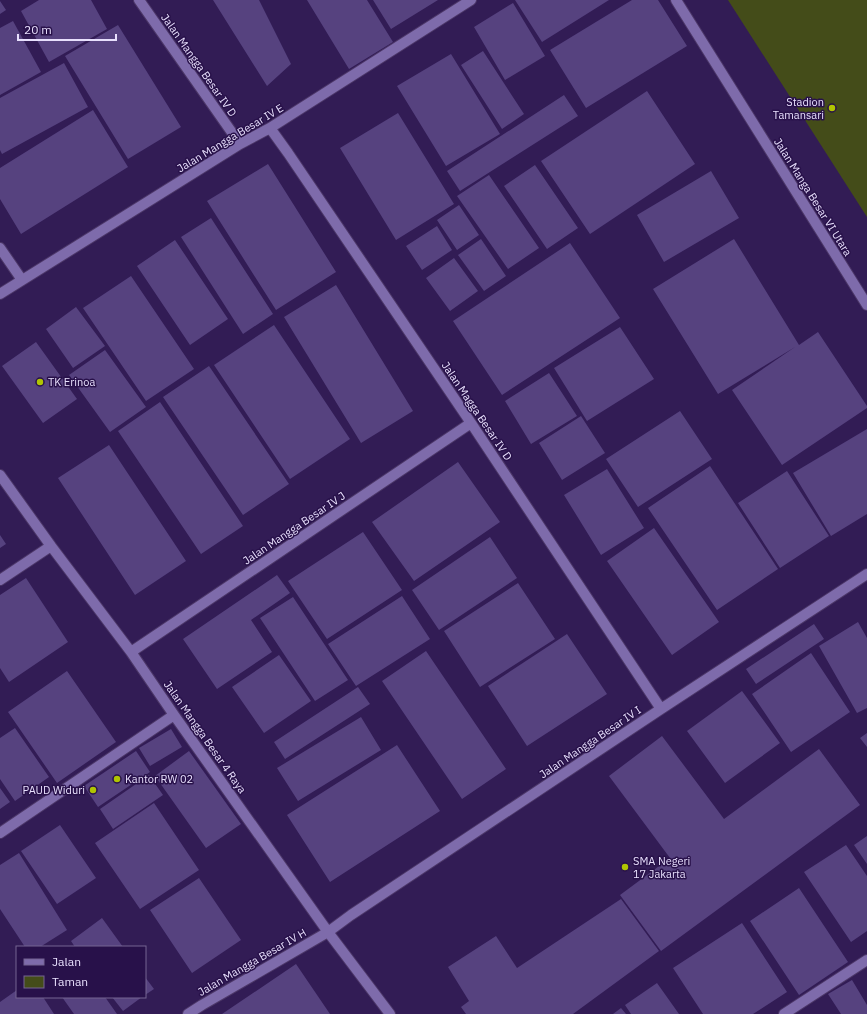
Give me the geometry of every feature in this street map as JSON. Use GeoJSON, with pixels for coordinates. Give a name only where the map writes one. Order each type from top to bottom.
{"type":"FeatureCollection","features":[{"type":"Feature","properties":{"kind":"street","name":"Jalan Mangga Besar IV D"},"geometry":{"type":"LineString","coordinates":[[139,0],[240,144]]}},
{"type":"Feature","properties":{"kind":"street","name":"Jalan Mangga Besar IV E"},"geometry":{"type":"LineString","coordinates":[[0,294],[240,144],[270,128],[471,0]]}},
{"type":"Feature","properties":{"kind":"street","name":"Jalan Manga Besar VI Utara"},"geometry":{"type":"LineString","coordinates":[[676,0],[867,305]]}},
{"type":"Feature","properties":{"kind":"street","name":"Jalan Magga Besar IV D"},"geometry":{"type":"LineString","coordinates":[[270,128],[471,423],[661,709]]}},
{"type":"Feature","properties":{"kind":"street"},"geometry":{"type":"LineString","coordinates":[[0,248],[22,280]]}},
{"type":"Feature","properties":{"kind":"street","name":"Jalan Mangga Besar IV J"},"geometry":{"type":"LineString","coordinates":[[131,652],[471,423]]}},
{"type":"Feature","properties":{"kind":"street","name":"Jalan Mangga Besar 4 Raya"},"geometry":{"type":"LineString","coordinates":[[0,475],[51,546],[131,652],[328,932],[390,1014]]}},
{"type":"Feature","properties":{"kind":"street"},"geometry":{"type":"LineString","coordinates":[[0,580],[51,546]]}},
{"type":"Feature","properties":{"kind":"street","name":"Jalan Mangga Besar IV I"},"geometry":{"type":"LineString","coordinates":[[328,932],[661,709],[867,574]]}},
{"type":"Feature","properties":{"kind":"street"},"geometry":{"type":"LineString","coordinates":[[0,833],[174,715]]}},
{"type":"Feature","properties":{"kind":"street","name":"Jalan Mangga Besar IV H"},"geometry":{"type":"LineString","coordinates":[[188,1014],[328,932]]}},
{"type":"Feature","properties":{"kind":"street"},"geometry":{"type":"LineString","coordinates":[[784,1014],[867,960]]}},
{"type":"Feature","properties":{"kind":"green space","name":"Stadion Tamansari"},"geometry":{"type":"Polygon","coordinates":[[[728,0],[867,0],[867,217],[728,0]]]}},
{"type":"Feature","properties":{"kind":"building"},"geometry":{"type":"Polygon","coordinates":[[[39,0],[91,0],[107,29],[49,62],[21,11],[39,0]]]}},
{"type":"Feature","properties":{"kind":"building"},"geometry":{"type":"Polygon","coordinates":[[[213,0],[259,0],[291,64],[267,86],[213,0]]]}},
{"type":"Feature","properties":{"kind":"building"},"geometry":{"type":"Polygon","coordinates":[[[307,0],[367,0],[393,42],[349,69],[307,0]]]}},
{"type":"Feature","properties":{"kind":"building"},"geometry":{"type":"Polygon","coordinates":[[[373,0],[438,0],[391,29],[373,0]]]}},
{"type":"Feature","properties":{"kind":"building"},"geometry":{"type":"Polygon","coordinates":[[[515,0],[609,0],[542,42],[515,0]]]}},
{"type":"Feature","properties":{"kind":"building"},"geometry":{"type":"Polygon","coordinates":[[[632,0],[658,0],[687,46],[586,108],[550,50],[632,0]]]}},
{"type":"Feature","properties":{"kind":"building"},"geometry":{"type":"Polygon","coordinates":[[[0,1],[6,10],[0,14],[0,1]]]}},
{"type":"Feature","properties":{"kind":"building"},"geometry":{"type":"Polygon","coordinates":[[[513,3],[545,56],[505,80],[474,27],[513,3]]]}},
{"type":"Feature","properties":{"kind":"building"},"geometry":{"type":"Polygon","coordinates":[[[13,21],[41,72],[0,95],[0,28],[13,21]]]}},
{"type":"Feature","properties":{"kind":"building"},"geometry":{"type":"Polygon","coordinates":[[[118,25],[181,127],[128,159],[65,56],[118,25]]]}},
{"type":"Feature","properties":{"kind":"building"},"geometry":{"type":"Polygon","coordinates":[[[483,51],[524,114],[502,129],[461,65],[483,51]]]}},
{"type":"Feature","properties":{"kind":"building"},"geometry":{"type":"Polygon","coordinates":[[[451,54],[500,134],[446,166],[397,86],[451,54]]]}},
{"type":"Feature","properties":{"kind":"building"},"geometry":{"type":"Polygon","coordinates":[[[64,63],[88,107],[2,154],[0,150],[0,98],[64,63]]]}},
{"type":"Feature","properties":{"kind":"building"},"geometry":{"type":"Polygon","coordinates":[[[647,91],[695,164],[590,234],[541,161],[647,91]]]}},
{"type":"Feature","properties":{"kind":"building"},"geometry":{"type":"Polygon","coordinates":[[[564,95],[578,116],[460,191],[447,171],[564,95]]]}},
{"type":"Feature","properties":{"kind":"building"},"geometry":{"type":"Polygon","coordinates":[[[93,110],[128,167],[21,234],[0,199],[0,168],[93,110]]]}},
{"type":"Feature","properties":{"kind":"building"},"geometry":{"type":"Polygon","coordinates":[[[398,113],[454,204],[396,240],[340,148],[398,113]]]}},
{"type":"Feature","properties":{"kind":"building"},"geometry":{"type":"Polygon","coordinates":[[[268,164],[336,272],[276,310],[207,201],[268,164]]]}},
{"type":"Feature","properties":{"kind":"building"},"geometry":{"type":"Polygon","coordinates":[[[535,165],[578,228],[547,249],[504,186],[535,165]]]}},
{"type":"Feature","properties":{"kind":"building"},"geometry":{"type":"Polygon","coordinates":[[[711,171],[739,218],[664,262],[637,215],[711,171]]]}},
{"type":"Feature","properties":{"kind":"building"},"geometry":{"type":"Polygon","coordinates":[[[489,175],[539,248],[508,269],[457,196],[489,175]]]}},
{"type":"Feature","properties":{"kind":"building"},"geometry":{"type":"Polygon","coordinates":[[[459,205],[479,235],[457,250],[437,220],[459,205]]]}},
{"type":"Feature","properties":{"kind":"building"},"geometry":{"type":"Polygon","coordinates":[[[211,218],[273,314],[243,334],[181,237],[211,218]]]}},
{"type":"Feature","properties":{"kind":"building"},"geometry":{"type":"Polygon","coordinates":[[[437,226],[452,250],[422,270],[406,246],[437,226]]]}},
{"type":"Feature","properties":{"kind":"building"},"geometry":{"type":"Polygon","coordinates":[[[481,239],[506,276],[484,291],[458,255],[481,239]]]}},
{"type":"Feature","properties":{"kind":"building"},"geometry":{"type":"Polygon","coordinates":[[[734,239],[799,345],[818,332],[867,406],[867,408],[782,465],[732,390],[795,347],[718,394],[653,289],[734,239]]]}},
{"type":"Feature","properties":{"kind":"building"},"geometry":{"type":"Polygon","coordinates":[[[175,240],[228,319],[190,345],[137,266],[175,240]]]}},
{"type":"Feature","properties":{"kind":"building"},"geometry":{"type":"Polygon","coordinates":[[[570,243],[620,318],[502,395],[453,321],[570,243]]]}},
{"type":"Feature","properties":{"kind":"building"},"geometry":{"type":"Polygon","coordinates":[[[454,258],[478,291],[450,311],[426,278],[454,258]]]}},
{"type":"Feature","properties":{"kind":"building"},"geometry":{"type":"Polygon","coordinates":[[[131,276],[194,369],[146,401],[83,308],[131,276]]]}},
{"type":"Feature","properties":{"kind":"building"},"geometry":{"type":"Polygon","coordinates":[[[336,285],[413,411],[361,443],[284,317],[336,285]]]}},
{"type":"Feature","properties":{"kind":"building"},"geometry":{"type":"Polygon","coordinates":[[[76,307],[105,346],[73,368],[46,329],[76,307]]]}},
{"type":"Feature","properties":{"kind":"building"},"geometry":{"type":"Polygon","coordinates":[[[274,325],[350,439],[290,479],[214,365],[274,325]]]}},
{"type":"Feature","properties":{"kind":"building"},"geometry":{"type":"Polygon","coordinates":[[[620,327],[654,379],[587,421],[554,368],[620,327]]]}},
{"type":"Feature","properties":{"kind":"building","name":"TK Erinoa"},"geometry":{"type":"Polygon","coordinates":[[[36,342],[77,399],[43,423],[2,366],[36,342]]]}},
{"type":"Feature","properties":{"kind":"building"},"geometry":{"type":"Polygon","coordinates":[[[105,350],[146,407],[110,432],[69,375],[105,350]]]}},
{"type":"Feature","properties":{"kind":"building"},"geometry":{"type":"Polygon","coordinates":[[[209,366],[289,484],[243,515],[163,397],[209,366]]]}},
{"type":"Feature","properties":{"kind":"building"},"geometry":{"type":"Polygon","coordinates":[[[549,373],[577,416],[531,444],[505,401],[549,373]]]}},
{"type":"Feature","properties":{"kind":"building"},"geometry":{"type":"Polygon","coordinates":[[[160,402],[243,526],[201,554],[118,431],[160,402]]]}},
{"type":"Feature","properties":{"kind":"building"},"geometry":{"type":"Polygon","coordinates":[[[680,411],[712,459],[638,507],[606,459],[680,411]]]}},
{"type":"Feature","properties":{"kind":"building"},"geometry":{"type":"Polygon","coordinates":[[[581,416],[605,453],[562,480],[539,443],[581,416]]]}},
{"type":"Feature","properties":{"kind":"building"},"geometry":{"type":"Polygon","coordinates":[[[867,429],[867,514],[831,536],[793,473],[867,429]]]}},
{"type":"Feature","properties":{"kind":"building"},"geometry":{"type":"Polygon","coordinates":[[[109,445],[186,561],[135,595],[58,478],[109,445]]]}},
{"type":"Feature","properties":{"kind":"building"},"geometry":{"type":"Polygon","coordinates":[[[458,462],[500,522],[414,581],[372,522],[458,462]]]}},
{"type":"Feature","properties":{"kind":"building"},"geometry":{"type":"Polygon","coordinates":[[[710,466],[778,569],[717,610],[648,508],[710,466]]]}},
{"type":"Feature","properties":{"kind":"building"},"geometry":{"type":"Polygon","coordinates":[[[607,469],[644,528],[601,555],[564,495],[607,469]]]}},
{"type":"Feature","properties":{"kind":"building"},"geometry":{"type":"Polygon","coordinates":[[[787,471],[829,536],[780,568],[738,503],[787,471]]]}},
{"type":"Feature","properties":{"kind":"building"},"geometry":{"type":"Polygon","coordinates":[[[654,528],[719,622],[672,655],[607,561],[654,528]]]}},
{"type":"Feature","properties":{"kind":"building"},"geometry":{"type":"Polygon","coordinates":[[[363,532],[402,590],[327,639],[288,581],[363,532]]]}},
{"type":"Feature","properties":{"kind":"building"},"geometry":{"type":"Polygon","coordinates":[[[0,535],[6,544],[0,548],[0,535]]]}},
{"type":"Feature","properties":{"kind":"building"},"geometry":{"type":"Polygon","coordinates":[[[490,537],[517,578],[439,630],[412,590],[490,537]]]}},
{"type":"Feature","properties":{"kind":"building"},"geometry":{"type":"Polygon","coordinates":[[[277,575],[290,593],[251,620],[272,652],[217,689],[183,639],[277,575]]]}},
{"type":"Feature","properties":{"kind":"building"},"geometry":{"type":"Polygon","coordinates":[[[26,578],[68,642],[9,682],[0,668],[0,595],[26,578]]]}},
{"type":"Feature","properties":{"kind":"building"},"geometry":{"type":"Polygon","coordinates":[[[518,583],[555,639],[480,687],[444,631],[518,583]]]}},
{"type":"Feature","properties":{"kind":"building"},"geometry":{"type":"Polygon","coordinates":[[[402,596],[430,639],[356,686],[328,644],[402,596]]]}},
{"type":"Feature","properties":{"kind":"building"},"geometry":{"type":"Polygon","coordinates":[[[293,597],[348,680],[315,701],[260,618],[293,597]]]}},
{"type":"Feature","properties":{"kind":"building"},"geometry":{"type":"Polygon","coordinates":[[[858,622],[867,638],[867,708],[857,713],[819,646],[858,622]]]}},
{"type":"Feature","properties":{"kind":"building"},"geometry":{"type":"Polygon","coordinates":[[[814,624],[824,639],[756,684],[746,669],[814,624]]]}},
{"type":"Feature","properties":{"kind":"building"},"geometry":{"type":"Polygon","coordinates":[[[567,634],[607,694],[527,746],[488,686],[567,634]]]}},
{"type":"Feature","properties":{"kind":"building"},"geometry":{"type":"Polygon","coordinates":[[[426,651],[506,769],[462,799],[382,681],[426,651]]]}},
{"type":"Feature","properties":{"kind":"building"},"geometry":{"type":"Polygon","coordinates":[[[811,653],[850,712],[791,752],[752,694],[811,653]]]}},
{"type":"Feature","properties":{"kind":"building"},"geometry":{"type":"Polygon","coordinates":[[[279,655],[311,701],[264,733],[232,687],[279,655]]]}},
{"type":"Feature","properties":{"kind":"building"},"geometry":{"type":"Polygon","coordinates":[[[67,671],[116,742],[57,783],[8,712],[67,671]]]}},
{"type":"Feature","properties":{"kind":"building"},"geometry":{"type":"Polygon","coordinates":[[[358,687],[370,704],[285,759],[274,742],[358,687]]]}},
{"type":"Feature","properties":{"kind":"building"},"geometry":{"type":"Polygon","coordinates":[[[742,691],[780,743],[725,783],[687,731],[742,691]]]}},
{"type":"Feature","properties":{"kind":"building"},"geometry":{"type":"Polygon","coordinates":[[[361,717],[381,750],[298,801],[277,768],[361,717]]]}},
{"type":"Feature","properties":{"kind":"building"},"geometry":{"type":"Polygon","coordinates":[[[15,728],[49,777],[15,801],[0,779],[0,738],[15,728]]]}},
{"type":"Feature","properties":{"kind":"building"},"geometry":{"type":"Polygon","coordinates":[[[171,729],[182,747],[150,766],[139,748],[171,729]]]}},
{"type":"Feature","properties":{"kind":"building"},"geometry":{"type":"Polygon","coordinates":[[[867,733],[867,747],[860,738],[867,733]]]}},
{"type":"Feature","properties":{"kind":"building"},"geometry":{"type":"Polygon","coordinates":[[[662,736],[724,819],[819,749],[860,805],[661,951],[620,895],[670,858],[609,776],[662,736]]]}},
{"type":"Feature","properties":{"kind":"building"},"geometry":{"type":"Polygon","coordinates":[[[397,745],[440,811],[330,882],[287,815],[397,745]]]}},
{"type":"Feature","properties":{"kind":"building","name":"Kantor RW 02"},"geometry":{"type":"Polygon","coordinates":[[[136,751],[150,772],[98,807],[84,786],[136,751]]]}},
{"type":"Feature","properties":{"kind":"building"},"geometry":{"type":"Polygon","coordinates":[[[189,751],[241,824],[206,848],[155,776],[189,751]]]}},
{"type":"Feature","properties":{"kind":"building"},"geometry":{"type":"Polygon","coordinates":[[[149,775],[163,795],[113,829],[100,809],[149,775]]]}},
{"type":"Feature","properties":{"kind":"building"},"geometry":{"type":"Polygon","coordinates":[[[0,788],[10,802],[0,809],[0,788]]]}},
{"type":"Feature","properties":{"kind":"building"},"geometry":{"type":"Polygon","coordinates":[[[154,803],[199,870],[140,909],[95,843],[154,803]]]}},
{"type":"Feature","properties":{"kind":"building"},"geometry":{"type":"Polygon","coordinates":[[[60,825],[96,878],[57,904],[21,851],[60,825]]]}},
{"type":"Feature","properties":{"kind":"building"},"geometry":{"type":"Polygon","coordinates":[[[867,836],[867,864],[854,845],[867,836]]]}},
{"type":"Feature","properties":{"kind":"building"},"geometry":{"type":"Polygon","coordinates":[[[846,845],[867,876],[867,931],[851,942],[804,872],[846,845]]]}},
{"type":"Feature","properties":{"kind":"building"},"geometry":{"type":"Polygon","coordinates":[[[19,853],[67,930],[42,946],[24,946],[0,909],[0,865],[19,853]]]}},
{"type":"Feature","properties":{"kind":"building"},"geometry":{"type":"Polygon","coordinates":[[[199,878],[241,940],[192,973],[150,910],[199,878]]]}},
{"type":"Feature","properties":{"kind":"building"},"geometry":{"type":"Polygon","coordinates":[[[799,888],[848,962],[799,995],[750,921],[799,888]]]}},
{"type":"Feature","properties":{"kind":"building"},"geometry":{"type":"Polygon","coordinates":[[[621,899],[659,951],[573,1014],[466,1014],[461,1007],[469,1001],[448,967],[496,936],[517,968],[621,899]]]}},
{"type":"Feature","properties":{"kind":"building"},"geometry":{"type":"Polygon","coordinates":[[[102,918],[122,946],[74,946],[71,941],[102,918]]]}},
{"type":"Feature","properties":{"kind":"building"},"geometry":{"type":"Polygon","coordinates":[[[742,923],[787,992],[753,1014],[703,1014],[673,968],[742,923]]]}},
{"type":"Feature","properties":{"kind":"building"},"geometry":{"type":"Polygon","coordinates":[[[296,964],[330,1014],[222,1014],[296,964]]]}},
{"type":"Feature","properties":{"kind":"building"},"geometry":{"type":"Polygon","coordinates":[[[146,978],[154,989],[146,994],[146,978]]]}},
{"type":"Feature","properties":{"kind":"building"},"geometry":{"type":"Polygon","coordinates":[[[852,980],[867,1005],[867,1014],[841,1014],[828,994],[852,980]]]}},
{"type":"Feature","properties":{"kind":"building"},"geometry":{"type":"Polygon","coordinates":[[[657,983],[679,1014],[631,1014],[625,1005],[657,983]]]}},
{"type":"Feature","properties":{"kind":"building"},"geometry":{"type":"Polygon","coordinates":[[[16,991],[16,998],[44,998],[54,1014],[0,1014],[0,1002],[16,991]]]}},
{"type":"Feature","properties":{"kind":"building"},"geometry":{"type":"Polygon","coordinates":[[[63,998],[106,998],[117,1014],[74,1014],[63,998]]]}},
{"type":"Feature","properties":{"kind":"building"},"geometry":{"type":"Polygon","coordinates":[[[113,998],[141,998],[123,1011],[113,998]]]}},
{"type":"Feature","properties":{"kind":"building"},"geometry":{"type":"Polygon","coordinates":[[[621,1008],[626,1014],[613,1014],[621,1008]]]}},
{"type":"Feature","properties":{"kind":"place","name":"Stadion Tamansari"},"geometry":{"type":"Point","coordinates":[832,108]}},
{"type":"Feature","properties":{"kind":"place","name":"TK Erinoa"},"geometry":{"type":"Point","coordinates":[40,382]}},
{"type":"Feature","properties":{"kind":"place","name":"Kantor RW 02"},"geometry":{"type":"Point","coordinates":[117,779]}},
{"type":"Feature","properties":{"kind":"place","name":"PAUD Widuri"},"geometry":{"type":"Point","coordinates":[93,790]}},
{"type":"Feature","properties":{"kind":"place","name":"SMA Negeri 17 Jakarta"},"geometry":{"type":"Point","coordinates":[625,867]}}]}
